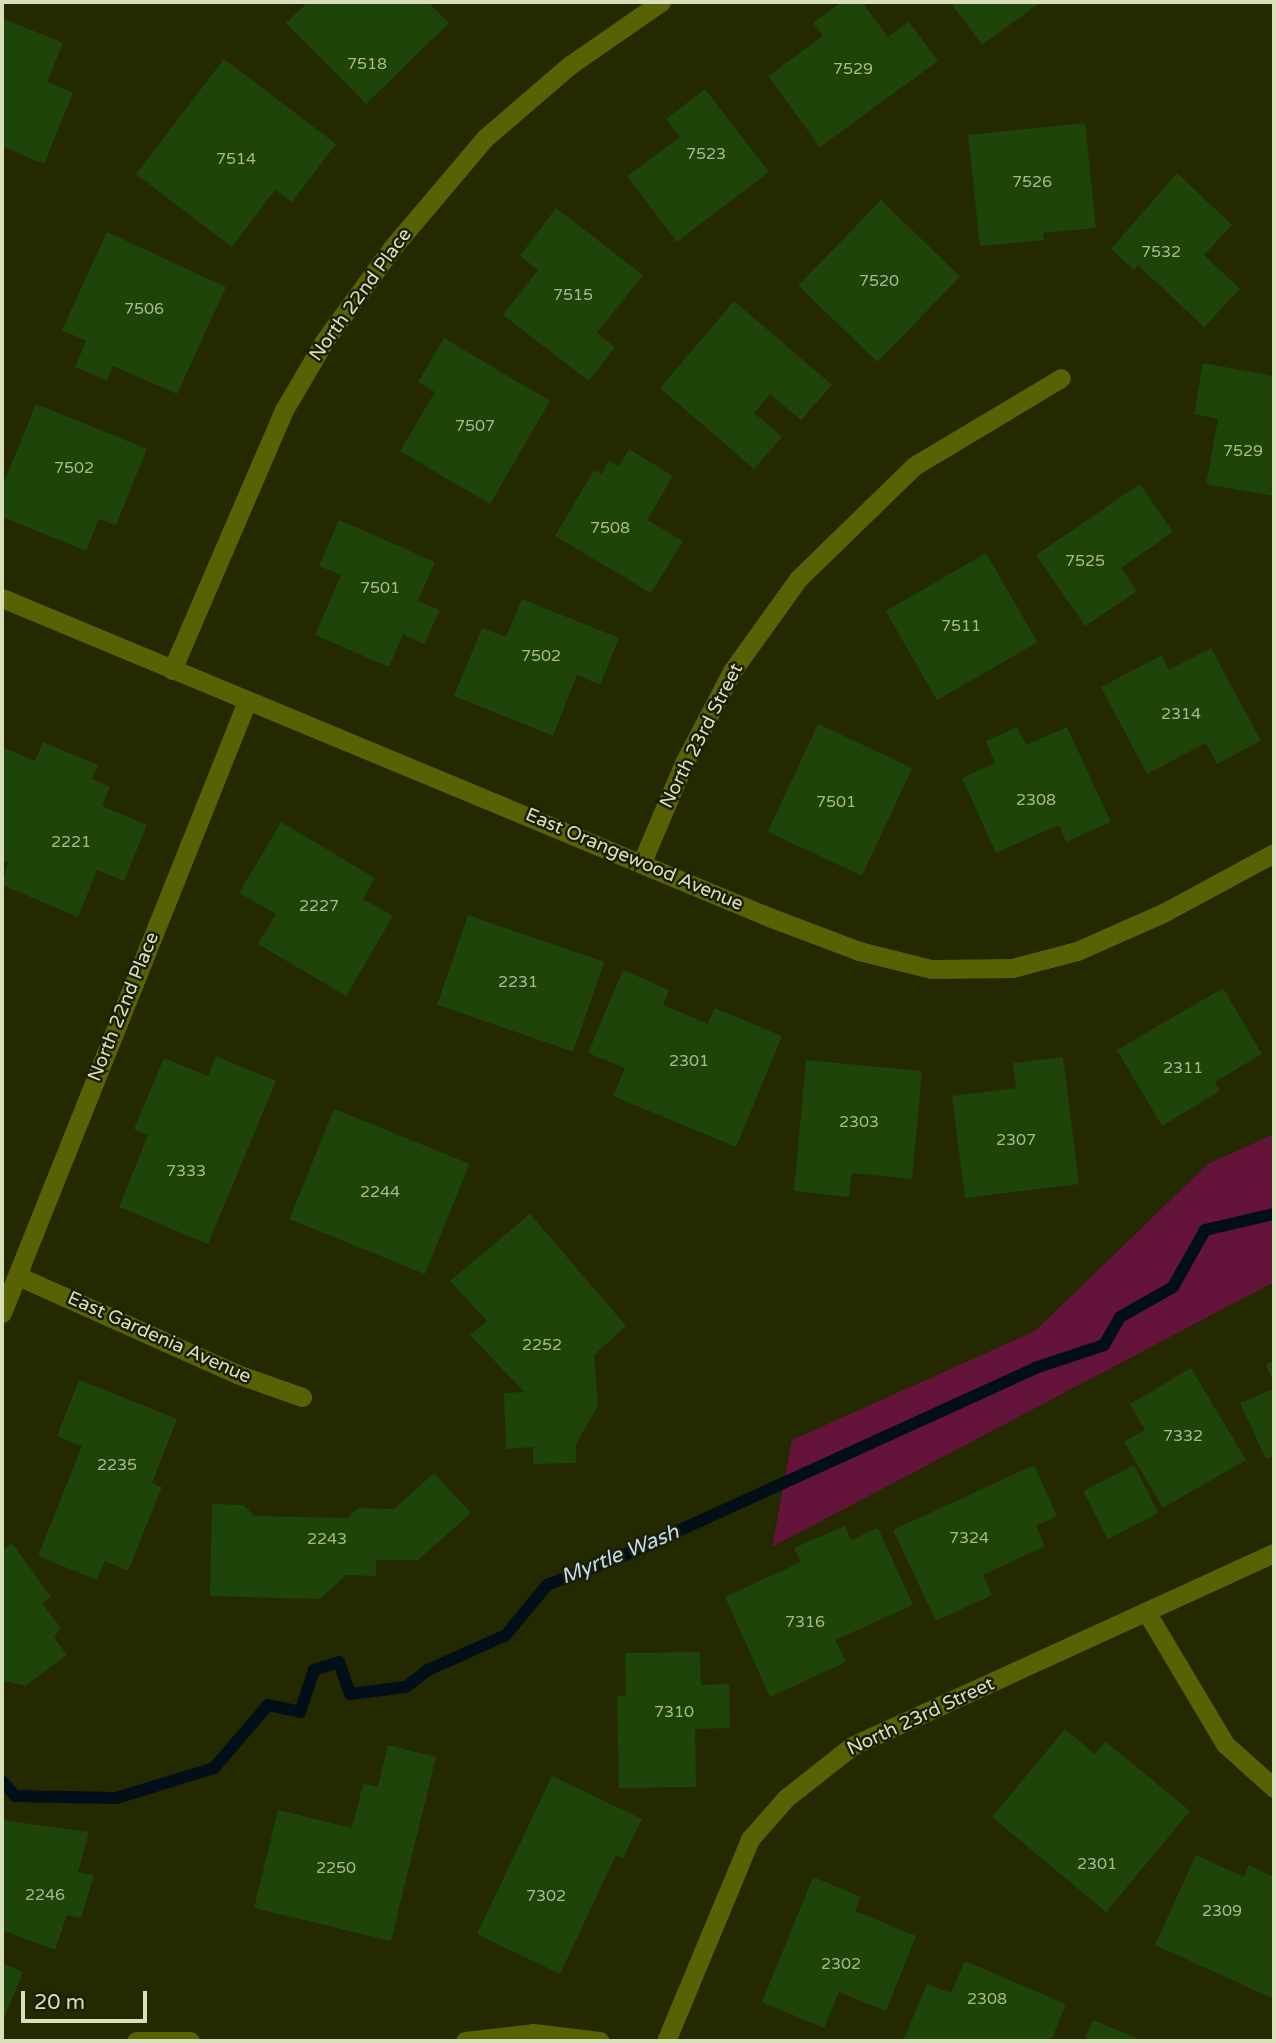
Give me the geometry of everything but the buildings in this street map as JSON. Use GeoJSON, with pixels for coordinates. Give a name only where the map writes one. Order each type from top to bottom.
{"type":"FeatureCollection","features":[{"type":"Feature","properties":{"kind":"street","name":"North 22nd Place"},"geometry":{"type":"LineString","coordinates":[[172,670],[284,410],[325,340],[392,248],[485,138],[570,65],[661,2]]}},
{"type":"Feature","properties":{"kind":"street","name":"North 23rd Street"},"geometry":{"type":"LineString","coordinates":[[642,862],[684,763],[732,671],[798,579],[914,466],[1061,378]]}},
{"type":"Feature","properties":{"kind":"street","name":"East Orangewood Avenue"},"geometry":{"type":"LineString","coordinates":[[2,598],[859,951],[931,969],[1012,968],[1102,940],[1274,853]]}},
{"type":"Feature","properties":{"kind":"street","name":"North 22nd Place"},"geometry":{"type":"LineString","coordinates":[[2,1313],[247,701]]}},
{"type":"Feature","properties":{"kind":"street","name":"East Gardenia Avenue"},"geometry":{"type":"LineString","coordinates":[[18,1276],[237,1374],[302,1397]]}},
{"type":"Feature","properties":{"kind":"street","name":"North 23rd Street"},"geometry":{"type":"LineString","coordinates":[[666,2041],[750,1839],[786,1798],[852,1746],[1274,1553]]}},
{"type":"Feature","properties":{"kind":"street"},"geometry":{"type":"LineString","coordinates":[[1147,1613],[1225,1744],[1274,1788]]}},
{"type":"Feature","properties":{"kind":"street"},"geometry":{"type":"LineString","coordinates":[[465,2041],[533,2033],[600,2041]]}},
{"type":"Feature","properties":{"kind":"street"},"geometry":{"type":"LineString","coordinates":[[136,2041],[190,2041]]}},
{"type":"Feature","properties":{"kind":"shaded area"},"geometry":{"type":"Polygon","coordinates":[[[1274,1134],[1274,1282],[772,1547],[792,1440],[1035,1331],[1208,1164],[1274,1134]]]}},
{"type":"Feature","properties":{"kind":"waterway","name":"Myrtle Wash"},"geometry":{"type":"LineString","coordinates":[[2,1781],[15,1796],[116,1798],[214,1768],[268,1705],[300,1712],[314,1670],[339,1662],[350,1694],[406,1687],[428,1670],[506,1635],[547,1585],[632,1552],[1035,1368],[1104,1345],[1120,1317],[1173,1287],[1205,1230],[1274,1214]]}}]}
